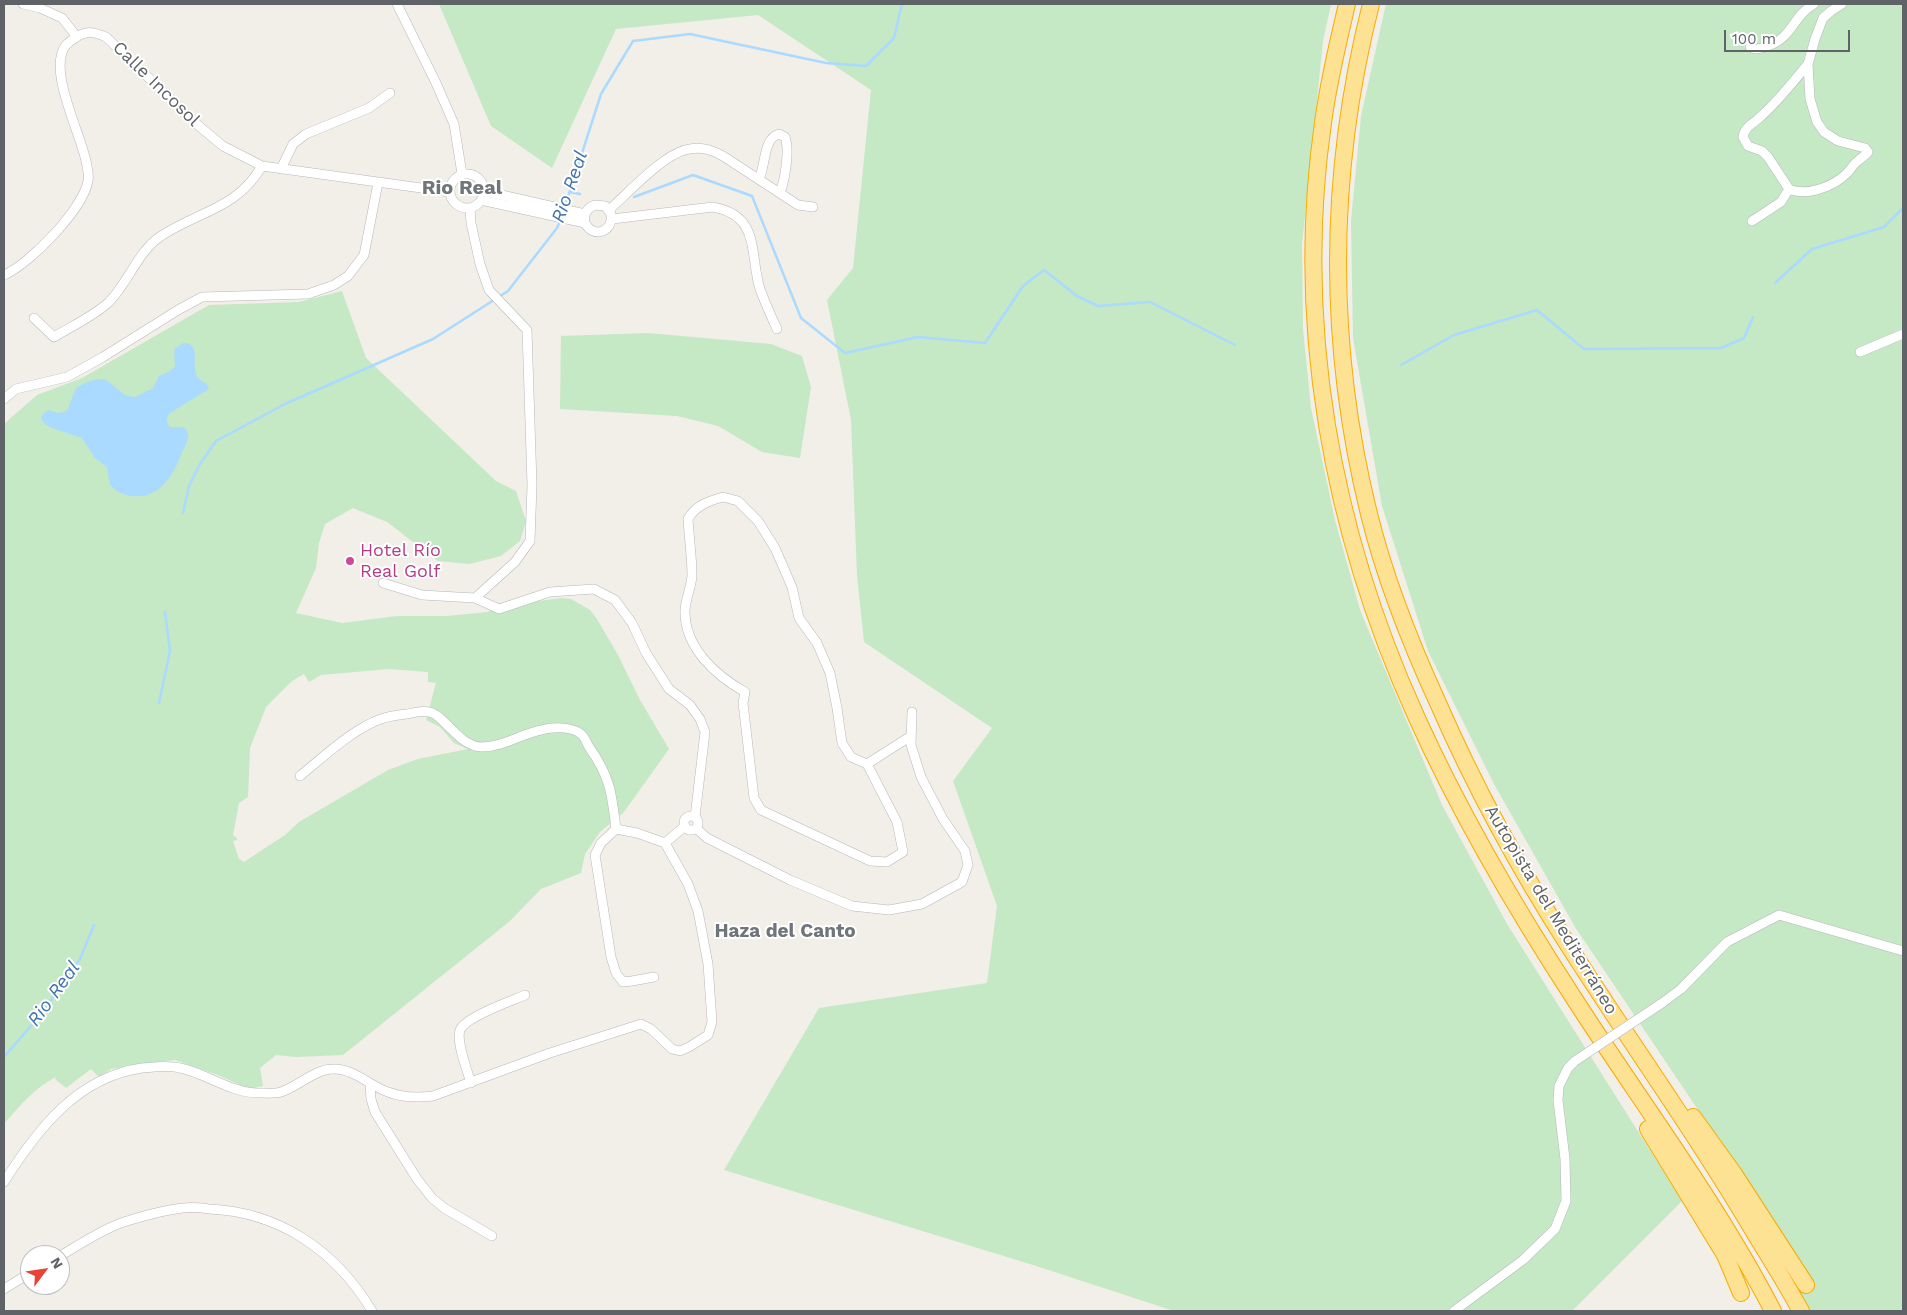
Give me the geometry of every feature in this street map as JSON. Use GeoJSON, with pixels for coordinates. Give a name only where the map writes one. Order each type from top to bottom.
{"type":"FeatureCollection","features":[{"type":"Feature","properties":{"kind":"highway","name":"Autopista del Mediterráneo"},"geometry":{"type":"LineString","coordinates":[[1347,4],[1322,125],[1315,204],[1314,281],[1316,333],[1328,438],[1352,543],[1381,631],[1415,715],[1456,799],[1496,872],[1577,1004],[1711,1206],[1773,1311]]}},
{"type":"Feature","properties":{"kind":"highway","name":"Autopista del Mediterráneo"},"geometry":{"type":"LineString","coordinates":[[1372,4],[1355,74],[1340,191],[1337,284],[1340,339],[1353,439],[1369,514],[1397,604],[1445,720],[1492,814],[1527,878],[1568,945],[1734,1198],[1800,1311]]}},
{"type":"Feature","properties":{"kind":"highway"},"geometry":{"type":"LineString","coordinates":[[1492,814],[1527,864],[1604,988],[1734,1174],[1806,1285]]}},
{"type":"Feature","properties":{"kind":"highway"},"geometry":{"type":"LineString","coordinates":[[1496,872],[1509,908],[1649,1130],[1725,1255],[1741,1293]]}},
{"type":"Feature","properties":{"kind":"street"},"geometry":{"type":"LineString","coordinates":[[4,275],[16,270],[41,249],[81,200],[89,180],[86,159],[60,78],[60,59],[65,46],[77,37],[62,18],[40,8],[23,4]]}},
{"type":"Feature","properties":{"kind":"street"},"geometry":{"type":"LineString","coordinates":[[397,4],[454,124],[462,174]]}},
{"type":"Feature","properties":{"kind":"street"},"geometry":{"type":"LineString","coordinates":[[1750,47],[1754,50],[1782,40],[1806,8],[1814,4]]}},
{"type":"Feature","properties":{"kind":"street"},"geometry":{"type":"LineString","coordinates":[[1808,64],[1810,99],[1820,128],[1829,136],[1848,144],[1865,148],[1868,152],[1859,159],[1848,173],[1829,185],[1807,192],[1789,189],[1768,157],[1762,151],[1748,146],[1743,137],[1747,128],[1788,90],[1808,64],[1823,18],[1842,4]]}},
{"type":"Feature","properties":{"kind":"street","name":"Calle Incosol"},"geometry":{"type":"LineString","coordinates":[[77,37],[86,32],[93,31],[106,37],[200,127],[223,146],[262,166],[450,192]]}},
{"type":"Feature","properties":{"kind":"street"},"geometry":{"type":"LineString","coordinates":[[1796,78],[1797,85],[1801,88],[1805,88],[1810,83]]}},
{"type":"Feature","properties":{"kind":"street"},"geometry":{"type":"LineString","coordinates":[[281,169],[293,144],[306,134],[370,108],[390,93]]}},
{"type":"Feature","properties":{"kind":"street"},"geometry":{"type":"LineString","coordinates":[[759,179],[763,171],[769,140],[779,134],[785,137],[788,144],[784,183],[780,193]]}},
{"type":"Feature","properties":{"kind":"street"},"geometry":{"type":"LineString","coordinates":[[481,200],[548,210],[570,210],[585,219],[591,231],[600,233],[609,228],[610,214],[669,157],[685,150],[700,148],[710,149],[798,205],[813,208]]}},
{"type":"Feature","properties":{"kind":"street"},"geometry":{"type":"LineString","coordinates":[[34,318],[54,337],[96,311],[110,301],[138,260],[160,236],[232,200],[254,181],[262,166]]}},
{"type":"Feature","properties":{"kind":"street"},"geometry":{"type":"LineString","coordinates":[[462,174],[474,176],[483,185],[484,191],[481,200],[470,208],[461,207],[453,201],[450,192],[451,184],[462,174]]}},
{"type":"Feature","properties":{"kind":"street"},"geometry":{"type":"LineString","coordinates":[[4,399],[16,389],[67,376],[103,357],[202,297],[308,294],[334,285],[348,276],[364,255],[378,183]]}},
{"type":"Feature","properties":{"kind":"street"},"geometry":{"type":"LineString","coordinates":[[1752,221],[1781,202],[1789,189]]}},
{"type":"Feature","properties":{"kind":"street"},"geometry":{"type":"LineString","coordinates":[[484,191],[548,210],[570,220],[585,219]]}},
{"type":"Feature","properties":{"kind":"street"},"geometry":{"type":"LineString","coordinates":[[585,219],[591,207],[595,205],[600,205],[610,214],[713,207],[726,209],[737,215],[750,231],[760,289],[777,329]]}},
{"type":"Feature","properties":{"kind":"street"},"geometry":{"type":"LineString","coordinates":[[470,208],[471,223],[480,264],[489,290],[509,309],[526,330],[532,485],[530,541],[515,562],[475,598]]}},
{"type":"Feature","properties":{"kind":"street"},"geometry":{"type":"LineString","coordinates":[[1860,352],[1903,334]]}},
{"type":"Feature","properties":{"kind":"street"},"geometry":{"type":"LineString","coordinates":[[723,497],[738,501],[758,521],[775,548],[792,587],[799,618],[817,643],[830,673],[842,743],[851,756],[867,764],[897,822],[903,852],[888,862],[870,861],[761,810],[754,798],[750,770],[743,703],[745,692],[726,681],[706,661],[688,635],[686,610],[692,577],[688,519],[693,511],[708,501],[723,497]]}},
{"type":"Feature","properties":{"kind":"street"},"geometry":{"type":"LineString","coordinates":[[384,583],[422,595],[475,598],[499,609],[550,592],[594,589],[615,600],[632,623],[646,654],[669,689],[690,705],[705,732],[695,817],[698,822],[696,828]]}},
{"type":"Feature","properties":{"kind":"street"},"geometry":{"type":"LineString","coordinates":[[300,776],[345,739],[379,719],[420,711],[433,713],[444,721],[456,734],[481,747],[507,742],[539,730],[567,729],[581,734],[609,780],[616,829]]}},
{"type":"Feature","properties":{"kind":"street"},"geometry":{"type":"LineString","coordinates":[[696,828],[707,838],[790,880],[852,906],[889,910],[922,904],[962,882],[968,865],[965,852],[942,819],[920,777],[911,746],[912,712]]}},
{"type":"Feature","properties":{"kind":"street"},"geometry":{"type":"LineString","coordinates":[[867,764],[911,736]]}},
{"type":"Feature","properties":{"kind":"street"},"geometry":{"type":"LineString","coordinates":[[685,826],[687,817],[695,817]]}},
{"type":"Feature","properties":{"kind":"street"},"geometry":{"type":"LineString","coordinates":[[685,826],[690,829],[696,828]]}},
{"type":"Feature","properties":{"kind":"street"},"geometry":{"type":"LineString","coordinates":[[665,842],[685,826]]}},
{"type":"Feature","properties":{"kind":"street"},"geometry":{"type":"LineString","coordinates":[[4,1182],[35,1136],[61,1108],[95,1082],[124,1071],[158,1066],[178,1067],[199,1073],[246,1092],[281,1092],[314,1075],[332,1069],[348,1072],[388,1092],[414,1098],[433,1096],[550,1053],[641,1024],[672,1048],[680,1051],[689,1047],[708,1035],[712,1022],[708,964],[698,911],[688,884],[665,842],[637,833],[616,829]]}},
{"type":"Feature","properties":{"kind":"street"},"geometry":{"type":"LineString","coordinates":[[616,829],[601,843],[596,855],[611,957],[616,973],[623,982],[654,977]]}},
{"type":"Feature","properties":{"kind":"street"},"geometry":{"type":"LineString","coordinates":[[1454,1311],[1523,1260],[1554,1229],[1566,1200],[1566,1159],[1558,1100],[1559,1086],[1568,1068],[1575,1061],[1681,989],[1727,942],[1779,915],[1903,951]]}},
{"type":"Feature","properties":{"kind":"street"},"geometry":{"type":"LineString","coordinates":[[471,1082],[460,1045],[460,1031],[463,1025],[473,1018],[525,995]]}},
{"type":"Feature","properties":{"kind":"street"},"geometry":{"type":"LineString","coordinates":[[370,1083],[371,1099],[375,1112],[432,1198],[444,1208],[492,1236]]}},
{"type":"Feature","properties":{"kind":"street"},"geometry":{"type":"LineString","coordinates":[[70,1251],[121,1223],[158,1212],[184,1208],[222,1210],[254,1215],[283,1227],[318,1248],[351,1280],[372,1311]]}},
{"type":"Feature","properties":{"kind":"street"},"geometry":{"type":"LineString","coordinates":[[4,1289],[20,1279]]}},
{"type":"Feature","properties":{"kind":"green space"},"geometry":{"type":"Polygon","coordinates":[[[439,4],[1331,4],[1323,41],[1302,244],[1303,329],[1311,408],[1335,520],[1360,610],[1442,805],[1507,924],[1682,1201],[1572,1311],[1174,1311],[1033,1265],[724,1170],[819,1008],[987,983],[997,906],[953,781],[992,728],[864,642],[857,575],[851,420],[827,300],[853,268],[871,90],[758,15],[616,29],[552,168],[491,126],[439,4]]]}},
{"type":"Feature","properties":{"kind":"green space"},"geometry":{"type":"Polygon","coordinates":[[[1386,4],[1903,4],[1903,1311],[1806,1311],[1792,1283],[1785,1239],[1575,927],[1494,784],[1428,651],[1382,506],[1353,338],[1351,221],[1361,116],[1386,4]]]}},
{"type":"Feature","properties":{"kind":"green space"},"geometry":{"type":"Polygon","coordinates":[[[342,291],[366,358],[496,481],[516,491],[526,521],[520,541],[501,556],[469,564],[438,561],[387,522],[353,508],[325,524],[319,543],[316,568],[296,613],[342,623],[397,616],[447,616],[487,612],[510,605],[561,598],[571,599],[590,610],[597,619],[618,655],[640,700],[669,749],[624,812],[600,832],[585,854],[581,873],[541,889],[510,921],[343,1055],[296,1057],[276,1055],[260,1068],[263,1086],[249,1089],[218,1075],[175,1060],[111,1069],[99,1077],[91,1069],[66,1088],[55,1079],[56,1077],[48,1081],[28,1098],[4,1124],[4,424],[37,395],[82,378],[209,305],[299,302],[342,291]],[[389,669],[321,675],[309,682],[304,674],[292,681],[266,707],[250,748],[248,797],[239,803],[233,835],[238,839],[233,841],[239,859],[244,862],[285,835],[299,822],[388,770],[418,759],[468,749],[454,743],[440,727],[426,720],[436,683],[428,682],[428,672],[389,669]]]}},
{"type":"Feature","properties":{"kind":"green space"},"geometry":{"type":"Polygon","coordinates":[[[648,333],[771,344],[802,356],[811,387],[800,458],[762,452],[718,426],[677,416],[560,409],[561,336],[648,333]]]}},
{"type":"Feature","properties":{"kind":"water"},"geometry":{"type":"Polygon","coordinates":[[[183,343],[190,344],[193,348],[196,373],[209,389],[170,413],[168,417],[167,422],[170,427],[184,427],[188,436],[178,462],[167,481],[148,495],[134,496],[121,493],[110,485],[107,467],[95,458],[82,438],[45,424],[41,419],[42,415],[48,410],[58,413],[67,411],[76,388],[97,379],[105,379],[125,395],[135,397],[153,388],[159,376],[170,371],[175,366],[174,349],[183,343]]]}},
{"type":"Feature","properties":{"kind":"waterway","name":"Rio Real"},"geometry":{"type":"LineString","coordinates":[[565,206],[601,94],[633,41],[690,34],[826,63],[866,66],[894,38],[902,4]]}},
{"type":"Feature","properties":{"kind":"waterway"},"geometry":{"type":"LineString","coordinates":[[634,197],[693,175],[752,196],[801,318],[845,353],[918,337],[985,343],[1023,286],[1044,270],[1077,296],[1098,306],[1150,302],[1235,345]]}},
{"type":"Feature","properties":{"kind":"waterway"},"geometry":{"type":"LineString","coordinates":[[570,192],[580,194]]}},
{"type":"Feature","properties":{"kind":"waterway"},"geometry":{"type":"LineString","coordinates":[[1775,283],[1812,249],[1884,227],[1903,208]]}},
{"type":"Feature","properties":{"kind":"waterway","name":"Rio Real"},"geometry":{"type":"LineString","coordinates":[[183,513],[189,486],[200,464],[216,441],[285,404],[433,339],[508,291],[557,228],[560,221]]}},
{"type":"Feature","properties":{"kind":"waterway"},"geometry":{"type":"LineString","coordinates":[[1401,365],[1454,335],[1537,310],[1584,349],[1721,348],[1744,338],[1753,317]]}},
{"type":"Feature","properties":{"kind":"waterway","name":"Rio Real"},"geometry":{"type":"LineString","coordinates":[[159,703],[170,651],[165,612]]}},
{"type":"Feature","properties":{"kind":"waterway","name":"Rio Real"},"geometry":{"type":"LineString","coordinates":[[4,1057],[42,1013],[80,959],[94,925]]}},
{"type":"Feature","properties":{"kind":"place","name":"Hotel Río Real Golf"},"geometry":{"type":"Point","coordinates":[350,561]}},
{"type":"Feature","properties":{"kind":"district","name":"Rio Real"},"geometry":{"type":"Point","coordinates":[462,188]}},
{"type":"Feature","properties":{"kind":"district","name":"Haza del Canto"},"geometry":{"type":"Point","coordinates":[785,931]}}]}
